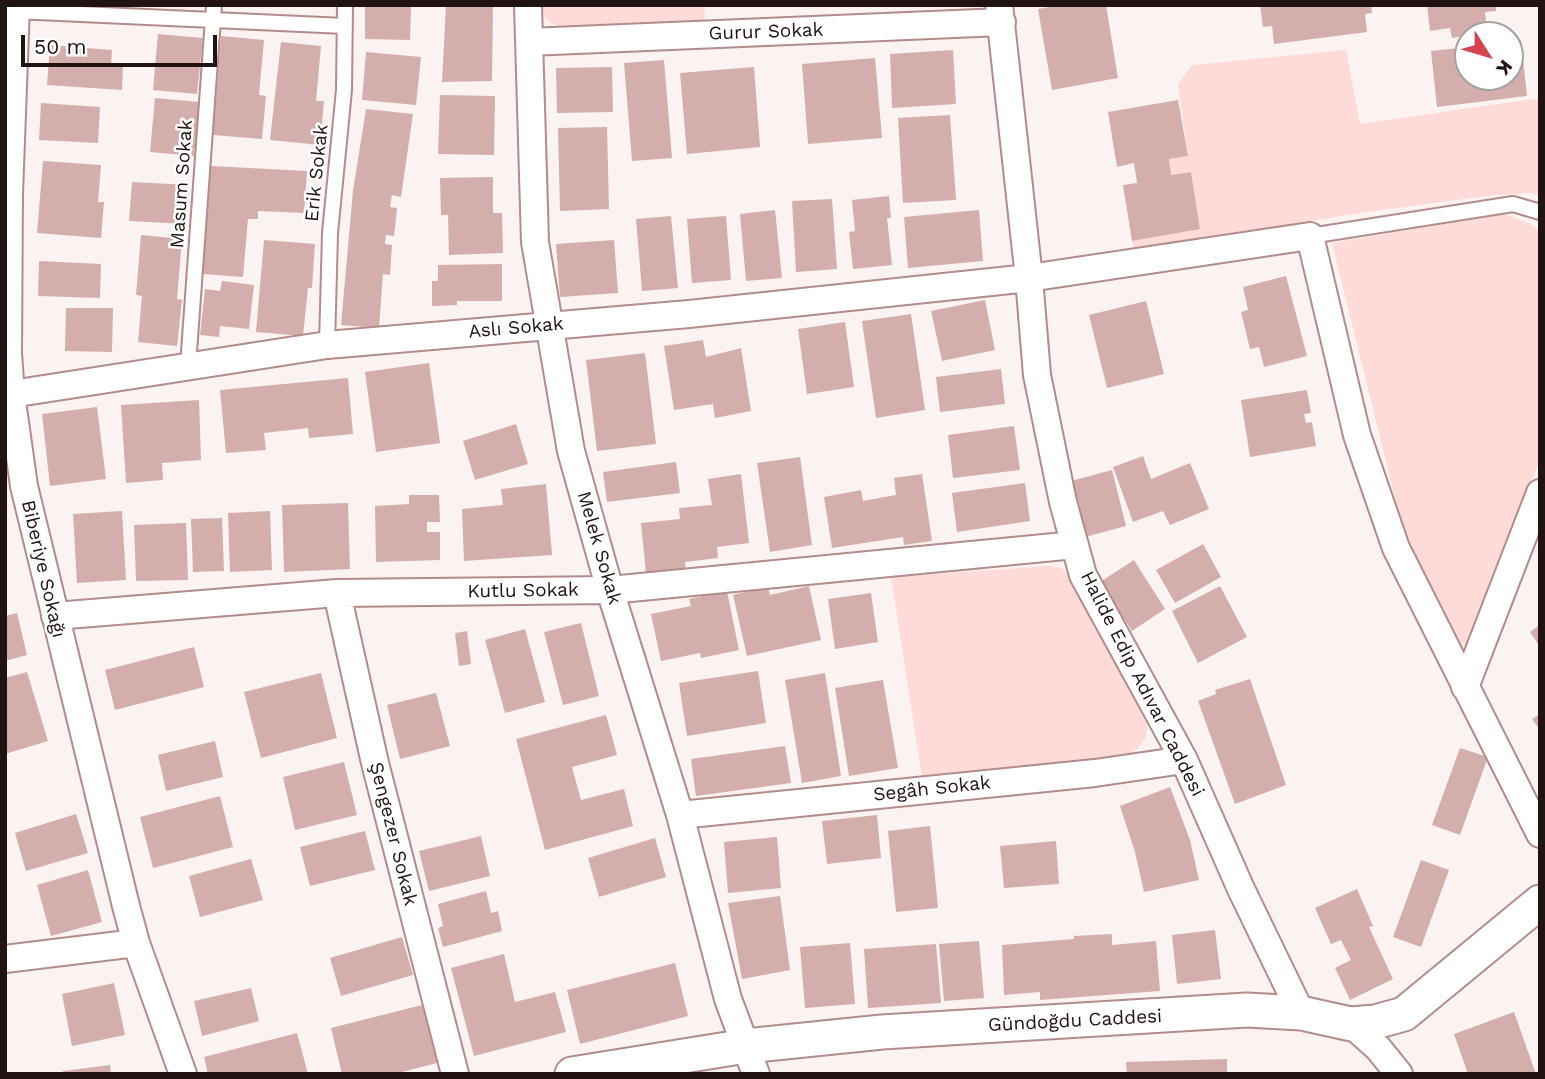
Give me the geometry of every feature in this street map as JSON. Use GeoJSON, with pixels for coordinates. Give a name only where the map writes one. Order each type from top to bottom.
{"type":"FeatureCollection","features":[{"type":"Feature","properties":{"kind":"street","name":"Melek Sokak"},"geometry":{"type":"LineString","coordinates":[[528,5],[535,242],[572,450],[610,590],[680,815],[728,999],[751,1060]]}},
{"type":"Feature","properties":{"kind":"street","name":"Biberiye Sokağı"},"geometry":{"type":"LineString","coordinates":[[16,8],[7,194],[8,395],[24,486],[136,943],[183,1074]]}},
{"type":"Feature","properties":{"kind":"street","name":"Gurur Sokak"},"geometry":{"type":"LineString","coordinates":[[529,42],[1000,14]]}},
{"type":"Feature","properties":{"kind":"street","name":"Halide Edip Adıvar Caddesi"},"geometry":{"type":"LineString","coordinates":[[1000,14],[1037,375],[1063,502],[1083,575],[1184,760],[1241,889],[1301,1013]]}},
{"type":"Feature","properties":{"kind":"street","name":"Aslı Sokak"},"geometry":{"type":"LineString","coordinates":[[8,395],[327,345],[689,314],[1029,278],[1310,236]]}},
{"type":"Feature","properties":{"kind":"street"},"geometry":{"type":"LineString","coordinates":[[1310,236],[1357,435],[1391,535],[1540,834]]}},
{"type":"Feature","properties":{"kind":"street"},"geometry":{"type":"LineString","coordinates":[[1465,687],[1540,493]]}},
{"type":"Feature","properties":{"kind":"street","name":"Kutlu Sokak"},"geometry":{"type":"LineString","coordinates":[[55,616],[337,593],[610,590],[1075,545]]}},
{"type":"Feature","properties":{"kind":"street","name":"Şengezer Sokak"},"geometry":{"type":"LineString","coordinates":[[337,593],[375,763],[455,1074]]}},
{"type":"Feature","properties":{"kind":"street","name":"Segâh Sokak"},"geometry":{"type":"LineString","coordinates":[[680,815],[1095,773],[1184,760]]}},
{"type":"Feature","properties":{"kind":"street","name":"Gündoğdu Caddesi"},"geometry":{"type":"LineString","coordinates":[[572,1074],[751,1060],[870,1033],[1247,1010],[1301,1013],[1351,1024],[1375,1022],[1404,1014],[1540,902]]}},
{"type":"Feature","properties":{"kind":"street"},"geometry":{"type":"LineString","coordinates":[[5,959],[136,943]]}},
{"type":"Feature","properties":{"kind":"street"},"geometry":{"type":"LineString","coordinates":[[1351,1024],[1378,1048],[1399,1074]]}},
{"type":"Feature","properties":{"kind":"lane","name":"Erik Sokak"},"geometry":{"type":"LineString","coordinates":[[327,345],[330,233],[344,90],[345,5]]}},
{"type":"Feature","properties":{"kind":"lane"},"geometry":{"type":"LineString","coordinates":[[16,8],[214,13],[345,26]]}},
{"type":"Feature","properties":{"kind":"lane","name":"Masum Sokak"},"geometry":{"type":"LineString","coordinates":[[188,366],[214,13]]}},
{"type":"Feature","properties":{"kind":"lane"},"geometry":{"type":"LineString","coordinates":[[1310,236],[1513,204],[1540,212]]}},
{"type":"Feature","properties":{"kind":"shaded area"},"geometry":{"type":"Polygon","coordinates":[[[541,5],[704,5],[705,21],[556,26],[541,12],[541,5]]]}},
{"type":"Feature","properties":{"kind":"shaded area"},"geometry":{"type":"Polygon","coordinates":[[[1346,50],[1360,124],[1540,98],[1540,196],[1531,193],[1494,195],[1353,214],[1135,251],[1132,241],[1200,228],[1191,172],[1171,175],[1169,159],[1188,156],[1178,84],[1192,65],[1346,50]]]}},
{"type":"Feature","properties":{"kind":"shaded area"},"geometry":{"type":"Polygon","coordinates":[[[1505,214],[1529,223],[1540,231],[1540,459],[1478,629],[1469,642],[1463,645],[1457,640],[1421,569],[1398,510],[1332,243],[1505,214]]]}},
{"type":"Feature","properties":{"kind":"shaded area"},"geometry":{"type":"Polygon","coordinates":[[[1049,566],[1062,568],[1070,577],[1147,724],[1146,737],[1137,749],[1127,756],[1071,765],[922,778],[891,577],[1049,566]]]}},
{"type":"Feature","properties":{"kind":"building"},"geometry":{"type":"Polygon","coordinates":[[[365,5],[411,5],[410,40],[365,39],[365,5]]]}},
{"type":"Feature","properties":{"kind":"building"},"geometry":{"type":"Polygon","coordinates":[[[446,5],[493,5],[492,81],[442,82],[446,5]]]}},
{"type":"Feature","properties":{"kind":"building"},"geometry":{"type":"Polygon","coordinates":[[[1061,5],[1106,5],[1118,78],[1052,90],[1038,9],[1061,5]]]}},
{"type":"Feature","properties":{"kind":"building"},"geometry":{"type":"Polygon","coordinates":[[[1260,5],[1371,5],[1372,13],[1365,14],[1367,32],[1274,44],[1272,26],[1263,27],[1260,5]]]}},
{"type":"Feature","properties":{"kind":"building"},"geometry":{"type":"Polygon","coordinates":[[[1427,5],[1496,5],[1496,11],[1485,12],[1486,21],[1454,21],[1454,38],[1450,28],[1430,31],[1427,5]]]}},
{"type":"Feature","properties":{"kind":"building"},"geometry":{"type":"Polygon","coordinates":[[[158,34],[203,38],[197,94],[153,90],[158,34]]]}},
{"type":"Feature","properties":{"kind":"building"},"geometry":{"type":"Polygon","coordinates":[[[221,36],[264,40],[259,95],[266,96],[262,139],[213,135],[221,36]]]}},
{"type":"Feature","properties":{"kind":"building"},"geometry":{"type":"Polygon","coordinates":[[[281,42],[321,46],[316,101],[324,101],[320,145],[270,140],[281,42]]]}},
{"type":"Feature","properties":{"kind":"building"},"geometry":{"type":"Polygon","coordinates":[[[50,45],[112,50],[111,64],[123,65],[122,90],[47,85],[50,45]]]}},
{"type":"Feature","properties":{"kind":"building"},"geometry":{"type":"Polygon","coordinates":[[[1454,49],[1454,91],[1524,91],[1524,68],[1527,96],[1437,107],[1431,51],[1454,49]]]}},
{"type":"Feature","properties":{"kind":"building"},"geometry":{"type":"Polygon","coordinates":[[[953,50],[956,104],[892,108],[890,54],[953,50]]]}},
{"type":"Feature","properties":{"kind":"building"},"geometry":{"type":"Polygon","coordinates":[[[366,52],[421,57],[416,105],[362,100],[366,52]]]}},
{"type":"Feature","properties":{"kind":"building"},"geometry":{"type":"Polygon","coordinates":[[[875,58],[882,138],[808,144],[802,64],[875,58]]]}},
{"type":"Feature","properties":{"kind":"building"},"geometry":{"type":"Polygon","coordinates":[[[664,60],[672,158],[632,161],[624,63],[664,60]]]}},
{"type":"Feature","properties":{"kind":"building"},"geometry":{"type":"Polygon","coordinates":[[[612,67],[613,112],[557,113],[556,68],[612,67]]]}},
{"type":"Feature","properties":{"kind":"building"},"geometry":{"type":"Polygon","coordinates":[[[754,67],[760,147],[687,154],[680,73],[754,67]]]}},
{"type":"Feature","properties":{"kind":"building"},"geometry":{"type":"Polygon","coordinates":[[[440,95],[495,96],[494,155],[438,154],[440,95]]]}},
{"type":"Feature","properties":{"kind":"building"},"geometry":{"type":"Polygon","coordinates":[[[155,98],[199,102],[194,156],[150,152],[155,98]]]}},
{"type":"Feature","properties":{"kind":"building"},"geometry":{"type":"Polygon","coordinates":[[[1178,100],[1188,156],[1169,159],[1171,175],[1191,172],[1200,229],[1132,241],[1123,185],[1137,183],[1134,163],[1117,167],[1108,112],[1178,100]]]}},
{"type":"Feature","properties":{"kind":"building"},"geometry":{"type":"Polygon","coordinates":[[[41,103],[100,107],[98,143],[39,140],[41,103]]]}},
{"type":"Feature","properties":{"kind":"building"},"geometry":{"type":"Polygon","coordinates":[[[366,109],[413,114],[401,197],[392,195],[390,207],[397,208],[394,236],[386,235],[385,244],[392,245],[390,275],[383,274],[379,328],[341,325],[353,191],[366,109]]]}},
{"type":"Feature","properties":{"kind":"building"},"geometry":{"type":"Polygon","coordinates":[[[950,115],[956,200],[903,203],[898,118],[950,115]]]}},
{"type":"Feature","properties":{"kind":"building"},"geometry":{"type":"Polygon","coordinates":[[[607,127],[609,209],[560,211],[558,128],[607,127]]]}},
{"type":"Feature","properties":{"kind":"building"},"geometry":{"type":"Polygon","coordinates":[[[43,161],[101,165],[98,202],[104,202],[101,238],[37,233],[43,161]]]}},
{"type":"Feature","properties":{"kind":"building"},"geometry":{"type":"Polygon","coordinates":[[[211,166],[307,171],[304,213],[258,211],[258,219],[248,219],[243,277],[203,274],[211,166]]]}},
{"type":"Feature","properties":{"kind":"building"},"geometry":{"type":"Polygon","coordinates":[[[493,177],[493,213],[502,213],[503,253],[449,255],[448,215],[441,215],[440,178],[493,177]]]}},
{"type":"Feature","properties":{"kind":"building"},"geometry":{"type":"Polygon","coordinates":[[[132,182],[189,185],[186,224],[129,221],[132,182]]]}},
{"type":"Feature","properties":{"kind":"building"},"geometry":{"type":"Polygon","coordinates":[[[889,196],[891,218],[887,218],[892,265],[853,269],[849,232],[855,231],[852,200],[889,196]]]}},
{"type":"Feature","properties":{"kind":"building"},"geometry":{"type":"Polygon","coordinates":[[[832,199],[837,269],[796,272],[792,201],[832,199]]]}},
{"type":"Feature","properties":{"kind":"building"},"geometry":{"type":"Polygon","coordinates":[[[775,210],[782,278],[746,281],[740,214],[775,210]]]}},
{"type":"Feature","properties":{"kind":"building"},"geometry":{"type":"Polygon","coordinates":[[[979,210],[983,261],[908,268],[904,217],[979,210]]]}},
{"type":"Feature","properties":{"kind":"building"},"geometry":{"type":"Polygon","coordinates":[[[671,216],[678,288],[642,291],[636,219],[671,216]]]}},
{"type":"Feature","properties":{"kind":"building"},"geometry":{"type":"Polygon","coordinates":[[[726,216],[731,280],[692,283],[687,219],[726,216]]]}},
{"type":"Feature","properties":{"kind":"building"},"geometry":{"type":"Polygon","coordinates":[[[141,235],[182,239],[177,299],[182,300],[177,346],[138,342],[142,296],[136,295],[141,235]]]}},
{"type":"Feature","properties":{"kind":"building"},"geometry":{"type":"Polygon","coordinates":[[[264,240],[315,244],[312,288],[308,288],[303,336],[256,332],[264,240]]]}},
{"type":"Feature","properties":{"kind":"building"},"geometry":{"type":"Polygon","coordinates":[[[614,240],[618,293],[560,297],[556,244],[614,240]]]}},
{"type":"Feature","properties":{"kind":"building"},"geometry":{"type":"Polygon","coordinates":[[[39,261],[101,264],[100,298],[38,296],[39,261]]]}},
{"type":"Feature","properties":{"kind":"building"},"geometry":{"type":"Polygon","coordinates":[[[502,264],[502,301],[457,301],[457,305],[432,306],[432,281],[438,281],[438,265],[502,264]]]}},
{"type":"Feature","properties":{"kind":"building"},"geometry":{"type":"Polygon","coordinates":[[[1286,276],[1307,356],[1264,367],[1259,347],[1250,349],[1241,312],[1248,310],[1243,287],[1286,276]]]}},
{"type":"Feature","properties":{"kind":"building"},"geometry":{"type":"Polygon","coordinates":[[[222,281],[254,285],[249,329],[220,326],[219,337],[200,335],[205,289],[220,291],[222,281]]]}},
{"type":"Feature","properties":{"kind":"building"},"geometry":{"type":"Polygon","coordinates":[[[985,300],[995,350],[942,361],[931,311],[985,300]]]}},
{"type":"Feature","properties":{"kind":"building"},"geometry":{"type":"Polygon","coordinates":[[[1146,301],[1164,374],[1107,388],[1089,315],[1146,301]]]}},
{"type":"Feature","properties":{"kind":"building"},"geometry":{"type":"Polygon","coordinates":[[[66,308],[113,308],[112,352],[65,351],[66,308]]]}},
{"type":"Feature","properties":{"kind":"building"},"geometry":{"type":"Polygon","coordinates":[[[911,314],[925,410],[876,418],[862,321],[911,314]]]}},
{"type":"Feature","properties":{"kind":"building"},"geometry":{"type":"Polygon","coordinates":[[[845,322],[854,387],[807,394],[798,329],[845,322]]]}},
{"type":"Feature","properties":{"kind":"building"},"geometry":{"type":"Polygon","coordinates":[[[703,340],[706,357],[741,348],[751,411],[715,418],[713,404],[674,410],[664,346],[703,340]]]}},
{"type":"Feature","properties":{"kind":"building"},"geometry":{"type":"Polygon","coordinates":[[[645,353],[656,444],[597,451],[586,360],[645,353]]]}},
{"type":"Feature","properties":{"kind":"building"},"geometry":{"type":"Polygon","coordinates":[[[429,363],[440,443],[376,452],[365,372],[429,363]]]}},
{"type":"Feature","properties":{"kind":"building"},"geometry":{"type":"Polygon","coordinates":[[[1001,369],[1005,404],[940,412],[936,377],[1001,369]]]}},
{"type":"Feature","properties":{"kind":"building"},"geometry":{"type":"Polygon","coordinates":[[[348,378],[353,434],[309,438],[308,428],[264,433],[266,450],[226,453],[220,390],[348,378]]]}},
{"type":"Feature","properties":{"kind":"building"},"geometry":{"type":"Polygon","coordinates":[[[1307,390],[1311,413],[1304,414],[1306,423],[1312,422],[1316,446],[1250,457],[1241,400],[1307,390]]]}},
{"type":"Feature","properties":{"kind":"building"},"geometry":{"type":"Polygon","coordinates":[[[199,400],[201,460],[162,463],[163,480],[126,483],[121,405],[199,400]]]}},
{"type":"Feature","properties":{"kind":"building"},"geometry":{"type":"Polygon","coordinates":[[[97,407],[106,479],[50,486],[42,414],[97,407]]]}},
{"type":"Feature","properties":{"kind":"building"},"geometry":{"type":"Polygon","coordinates":[[[516,424],[528,464],[475,480],[463,441],[516,424]]]}},
{"type":"Feature","properties":{"kind":"building"},"geometry":{"type":"Polygon","coordinates":[[[1014,426],[1020,470],[953,478],[948,435],[1014,426]]]}},
{"type":"Feature","properties":{"kind":"building"},"geometry":{"type":"Polygon","coordinates":[[[1143,456],[1151,479],[1190,463],[1209,509],[1170,525],[1163,511],[1133,522],[1113,467],[1143,456]]]}},
{"type":"Feature","properties":{"kind":"building"},"geometry":{"type":"Polygon","coordinates":[[[800,457],[812,545],[770,552],[757,463],[800,457]]]}},
{"type":"Feature","properties":{"kind":"building"},"geometry":{"type":"Polygon","coordinates":[[[676,462],[680,493],[607,502],[603,472],[676,462]]]}},
{"type":"Feature","properties":{"kind":"building"},"geometry":{"type":"Polygon","coordinates":[[[1112,470],[1126,526],[1085,537],[1071,481],[1112,470]]]}},
{"type":"Feature","properties":{"kind":"building"},"geometry":{"type":"Polygon","coordinates":[[[741,474],[749,543],[717,547],[718,558],[685,562],[686,570],[646,573],[641,523],[680,519],[679,508],[712,505],[708,479],[741,474]]]}},
{"type":"Feature","properties":{"kind":"building"},"geometry":{"type":"Polygon","coordinates":[[[922,474],[932,541],[904,545],[903,537],[832,548],[824,497],[861,490],[863,501],[896,495],[894,478],[922,474]]]}},
{"type":"Feature","properties":{"kind":"building"},"geometry":{"type":"Polygon","coordinates":[[[1025,483],[1030,521],[957,532],[952,493],[1025,483]]]}},
{"type":"Feature","properties":{"kind":"building"},"geometry":{"type":"Polygon","coordinates":[[[546,484],[552,555],[464,561],[462,509],[503,505],[501,489],[546,484]]]}},
{"type":"Feature","properties":{"kind":"building"},"geometry":{"type":"Polygon","coordinates":[[[409,495],[439,495],[440,522],[427,522],[427,532],[440,532],[440,560],[376,562],[375,506],[409,504],[409,495]]]}},
{"type":"Feature","properties":{"kind":"building"},"geometry":{"type":"Polygon","coordinates":[[[348,503],[350,569],[284,572],[282,505],[348,503]]]}},
{"type":"Feature","properties":{"kind":"building"},"geometry":{"type":"Polygon","coordinates":[[[122,511],[126,580],[77,583],[73,514],[122,511]]]}},
{"type":"Feature","properties":{"kind":"building"},"geometry":{"type":"Polygon","coordinates":[[[270,511],[272,570],[230,572],[228,513],[270,511]]]}},
{"type":"Feature","properties":{"kind":"building"},"geometry":{"type":"Polygon","coordinates":[[[222,518],[224,571],[193,572],[191,519],[222,518]]]}},
{"type":"Feature","properties":{"kind":"building"},"geometry":{"type":"Polygon","coordinates":[[[186,523],[188,580],[136,581],[134,525],[186,523]]]}},
{"type":"Feature","properties":{"kind":"building"},"geometry":{"type":"Polygon","coordinates":[[[1203,544],[1221,577],[1175,603],[1156,570],[1203,544]]]}},
{"type":"Feature","properties":{"kind":"building"},"geometry":{"type":"Polygon","coordinates":[[[1134,560],[1165,609],[1132,631],[1100,582],[1134,560]]]}},
{"type":"Feature","properties":{"kind":"building"},"geometry":{"type":"Polygon","coordinates":[[[809,586],[821,640],[747,656],[733,595],[768,587],[770,595],[809,586]]]}},
{"type":"Feature","properties":{"kind":"building"},"geometry":{"type":"Polygon","coordinates":[[[1220,586],[1247,637],[1198,663],[1172,611],[1220,586]]]}},
{"type":"Feature","properties":{"kind":"building"},"geometry":{"type":"Polygon","coordinates":[[[727,591],[739,650],[701,658],[700,653],[661,661],[651,614],[691,606],[689,599],[727,591]]]}},
{"type":"Feature","properties":{"kind":"building"},"geometry":{"type":"Polygon","coordinates":[[[871,593],[878,642],[835,649],[828,599],[871,593]]]}},
{"type":"Feature","properties":{"kind":"building"},"geometry":{"type":"Polygon","coordinates":[[[17,613],[27,655],[5,661],[5,616],[17,613]]]}},
{"type":"Feature","properties":{"kind":"building"},"geometry":{"type":"Polygon","coordinates":[[[581,623],[599,696],[563,705],[544,632],[581,623]]]}},
{"type":"Feature","properties":{"kind":"building"},"geometry":{"type":"Polygon","coordinates":[[[1540,625],[1540,647],[1530,632],[1540,625]]]}},
{"type":"Feature","properties":{"kind":"building"},"geometry":{"type":"Polygon","coordinates":[[[525,629],[545,702],[505,713],[485,640],[525,629]]]}},
{"type":"Feature","properties":{"kind":"building"},"geometry":{"type":"Polygon","coordinates":[[[467,631],[471,664],[459,666],[455,633],[467,631]]]}},
{"type":"Feature","properties":{"kind":"building"},"geometry":{"type":"Polygon","coordinates":[[[194,647],[204,687],[115,710],[105,670],[194,647]]]}},
{"type":"Feature","properties":{"kind":"building"},"geometry":{"type":"Polygon","coordinates":[[[758,671],[766,723],[687,736],[679,683],[758,671]]]}},
{"type":"Feature","properties":{"kind":"building"},"geometry":{"type":"Polygon","coordinates":[[[27,672],[48,741],[5,754],[5,678],[27,672]]]}},
{"type":"Feature","properties":{"kind":"building"},"geometry":{"type":"Polygon","coordinates":[[[321,673],[337,738],[261,758],[244,692],[321,673]]]}},
{"type":"Feature","properties":{"kind":"building"},"geometry":{"type":"Polygon","coordinates":[[[825,673],[841,776],[802,783],[785,680],[825,673]]]}},
{"type":"Feature","properties":{"kind":"building"},"geometry":{"type":"Polygon","coordinates":[[[1250,679],[1286,785],[1235,804],[1198,701],[1216,694],[1215,690],[1250,679]]]}},
{"type":"Feature","properties":{"kind":"building"},"geometry":{"type":"Polygon","coordinates":[[[883,680],[898,768],[849,776],[835,688],[883,680]]]}},
{"type":"Feature","properties":{"kind":"building"},"geometry":{"type":"Polygon","coordinates":[[[436,693],[450,746],[400,759],[387,705],[436,693]]]}},
{"type":"Feature","properties":{"kind":"building"},"geometry":{"type":"Polygon","coordinates":[[[1540,714],[1540,730],[1532,719],[1540,714]]]}},
{"type":"Feature","properties":{"kind":"building"},"geometry":{"type":"Polygon","coordinates":[[[606,715],[617,755],[572,767],[581,800],[624,789],[633,826],[545,850],[516,739],[606,715]]]}},
{"type":"Feature","properties":{"kind":"building"},"geometry":{"type":"Polygon","coordinates":[[[215,741],[223,777],[166,791],[158,755],[215,741]]]}},
{"type":"Feature","properties":{"kind":"building"},"geometry":{"type":"Polygon","coordinates":[[[785,746],[791,783],[696,796],[691,759],[785,746]]]}},
{"type":"Feature","properties":{"kind":"building"},"geometry":{"type":"Polygon","coordinates":[[[1460,748],[1488,757],[1460,835],[1432,825],[1460,748]]]}},
{"type":"Feature","properties":{"kind":"building"},"geometry":{"type":"Polygon","coordinates":[[[344,762],[357,815],[295,830],[283,777],[344,762]]]}},
{"type":"Feature","properties":{"kind":"building"},"geometry":{"type":"Polygon","coordinates":[[[1170,787],[1190,840],[1199,880],[1144,892],[1120,806],[1170,787]]]}},
{"type":"Feature","properties":{"kind":"building"},"geometry":{"type":"Polygon","coordinates":[[[220,796],[233,847],[153,868],[140,817],[220,796]]]}},
{"type":"Feature","properties":{"kind":"building"},"geometry":{"type":"Polygon","coordinates":[[[76,814],[88,853],[26,871],[15,833],[76,814]]]}},
{"type":"Feature","properties":{"kind":"building"},"geometry":{"type":"Polygon","coordinates":[[[877,815],[881,858],[827,864],[822,821],[877,815]]]}},
{"type":"Feature","properties":{"kind":"building"},"geometry":{"type":"Polygon","coordinates":[[[930,826],[938,908],[896,912],[888,831],[930,826]]]}},
{"type":"Feature","properties":{"kind":"building"},"geometry":{"type":"Polygon","coordinates":[[[365,831],[375,870],[310,886],[300,847],[365,831]]]}},
{"type":"Feature","properties":{"kind":"building"},"geometry":{"type":"Polygon","coordinates":[[[481,836],[490,876],[429,891],[419,851],[481,836]]]}},
{"type":"Feature","properties":{"kind":"building"},"geometry":{"type":"Polygon","coordinates":[[[777,837],[781,888],[728,893],[724,842],[777,837]]]}},
{"type":"Feature","properties":{"kind":"building"},"geometry":{"type":"Polygon","coordinates":[[[655,838],[666,877],[599,897],[588,858],[655,838]]]}},
{"type":"Feature","properties":{"kind":"building"},"geometry":{"type":"Polygon","coordinates":[[[1056,841],[1059,884],[1004,888],[1000,846],[1056,841]]]}},
{"type":"Feature","properties":{"kind":"building"},"geometry":{"type":"Polygon","coordinates":[[[251,859],[263,900],[200,917],[189,876],[251,859]]]}},
{"type":"Feature","properties":{"kind":"building"},"geometry":{"type":"Polygon","coordinates":[[[1421,860],[1449,870],[1421,947],[1393,937],[1421,860]]]}},
{"type":"Feature","properties":{"kind":"building"},"geometry":{"type":"Polygon","coordinates":[[[88,870],[102,922],[51,936],[37,885],[88,870]]]}},
{"type":"Feature","properties":{"kind":"building"},"geometry":{"type":"Polygon","coordinates":[[[1357,889],[1373,926],[1369,927],[1393,979],[1350,1000],[1335,968],[1351,960],[1341,940],[1331,944],[1315,908],[1357,889]]]}},
{"type":"Feature","properties":{"kind":"building"},"geometry":{"type":"Polygon","coordinates":[[[486,891],[491,913],[498,911],[502,931],[443,947],[438,928],[443,926],[438,904],[486,891]]]}},
{"type":"Feature","properties":{"kind":"building"},"geometry":{"type":"Polygon","coordinates":[[[780,896],[790,970],[742,979],[728,903],[780,896]]]}},
{"type":"Feature","properties":{"kind":"building"},"geometry":{"type":"Polygon","coordinates":[[[1215,930],[1221,979],[1177,984],[1172,935],[1215,930]]]}},
{"type":"Feature","properties":{"kind":"building"},"geometry":{"type":"Polygon","coordinates":[[[1112,934],[1112,945],[1156,941],[1160,991],[1040,1000],[1040,992],[1004,995],[1002,945],[1112,934]]]}},
{"type":"Feature","properties":{"kind":"building"},"geometry":{"type":"Polygon","coordinates":[[[402,937],[413,975],[341,996],[330,958],[402,937]]]}},
{"type":"Feature","properties":{"kind":"building"},"geometry":{"type":"Polygon","coordinates":[[[979,941],[984,998],[944,1001],[939,944],[979,941]]]}},
{"type":"Feature","properties":{"kind":"building"},"geometry":{"type":"Polygon","coordinates":[[[850,943],[855,1004],[805,1008],[800,947],[850,943]]]}},
{"type":"Feature","properties":{"kind":"building"},"geometry":{"type":"Polygon","coordinates":[[[936,944],[941,1003],[868,1008],[864,949],[936,944]]]}},
{"type":"Feature","properties":{"kind":"building"},"geometry":{"type":"Polygon","coordinates":[[[504,954],[515,1002],[555,992],[566,1032],[474,1056],[451,968],[504,954]]]}},
{"type":"Feature","properties":{"kind":"building"},"geometry":{"type":"Polygon","coordinates":[[[675,963],[688,1016],[580,1044],[567,990],[675,963]]]}},
{"type":"Feature","properties":{"kind":"building"},"geometry":{"type":"Polygon","coordinates":[[[114,983],[125,1035],[72,1046],[62,994],[114,983]]]}},
{"type":"Feature","properties":{"kind":"building"},"geometry":{"type":"Polygon","coordinates":[[[251,988],[259,1021],[202,1036],[194,1001],[251,988]]]}},
{"type":"Feature","properties":{"kind":"building"},"geometry":{"type":"Polygon","coordinates":[[[422,1005],[437,1063],[394,1074],[342,1074],[331,1028],[422,1005]]]}},
{"type":"Feature","properties":{"kind":"building"},"geometry":{"type":"Polygon","coordinates":[[[1514,1012],[1536,1074],[1468,1074],[1454,1034],[1514,1012]]]}},
{"type":"Feature","properties":{"kind":"building"},"geometry":{"type":"Polygon","coordinates":[[[297,1033],[308,1074],[208,1074],[204,1057],[297,1033]]]}},
{"type":"Feature","properties":{"kind":"building"},"geometry":{"type":"Polygon","coordinates":[[[1227,1059],[1227,1074],[1127,1074],[1126,1062],[1227,1059]]]}},
{"type":"Feature","properties":{"kind":"building"},"geometry":{"type":"Polygon","coordinates":[[[110,1065],[111,1074],[63,1074],[63,1071],[110,1065]]]}}]}
